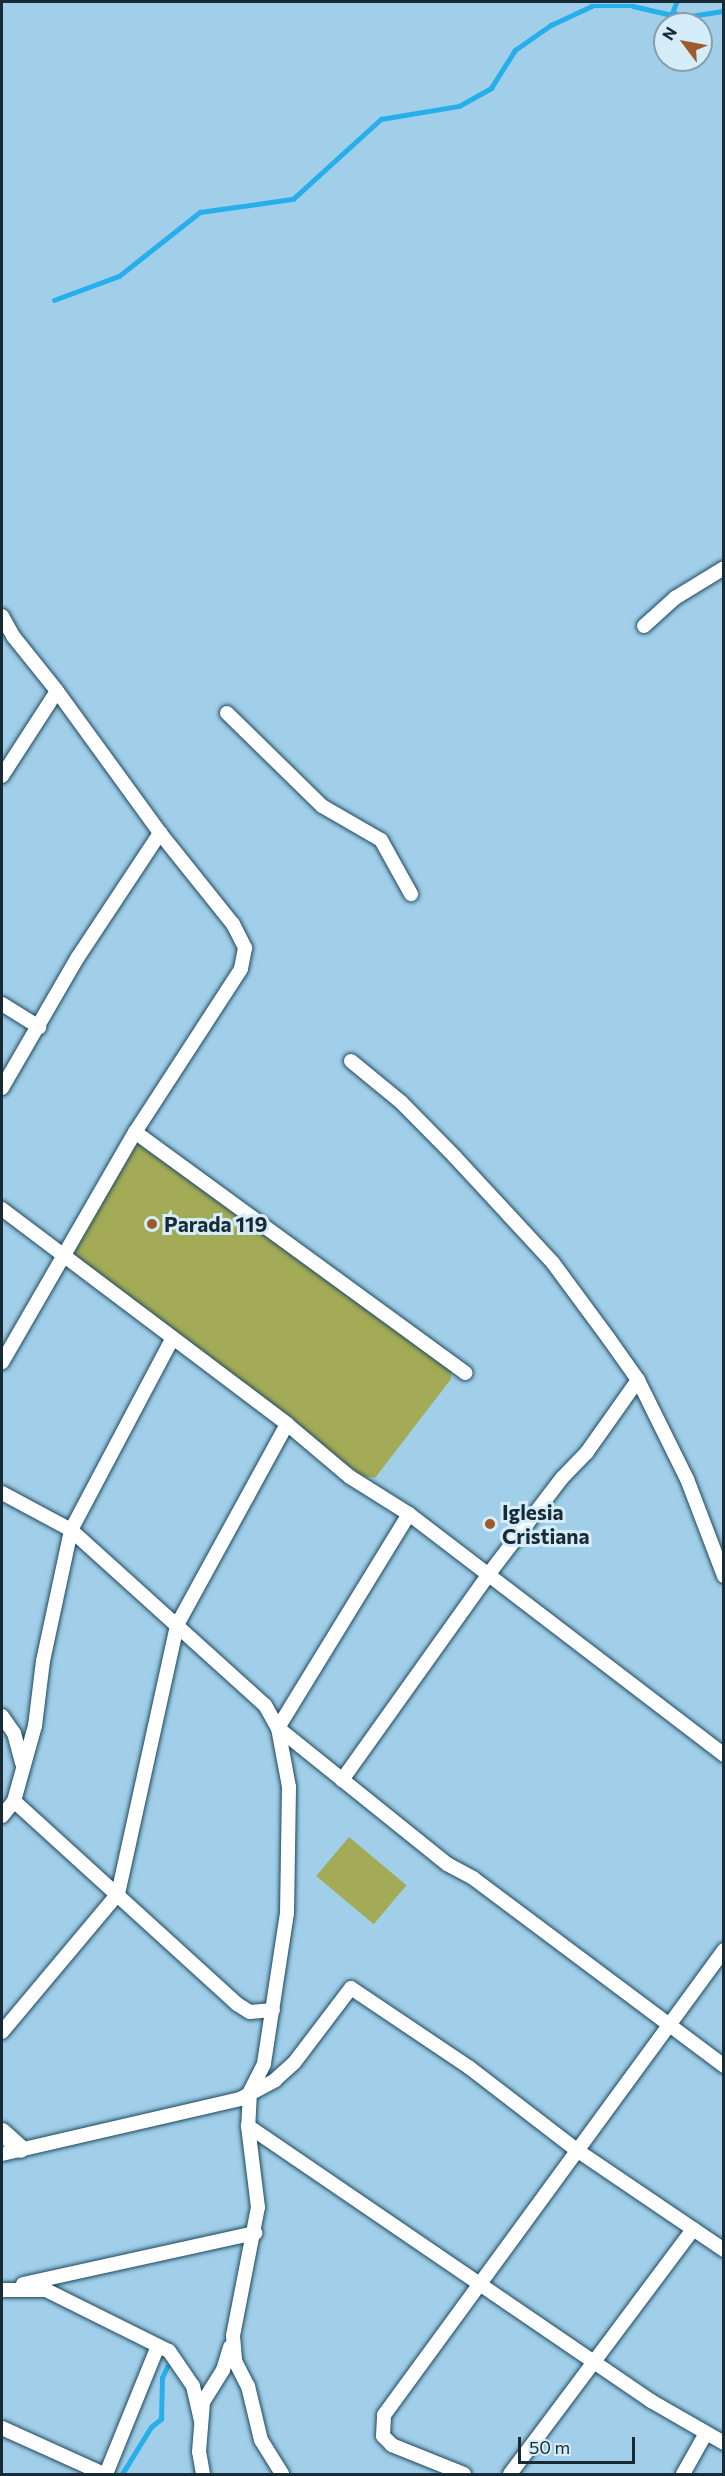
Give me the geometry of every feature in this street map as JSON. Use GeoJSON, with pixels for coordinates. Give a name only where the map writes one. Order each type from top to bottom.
{"type":"FeatureCollection","features":[{"type":"Feature","properties":{"kind":"street"},"geometry":{"type":"LineString","coordinates":[[644,626],[675,598],[723,568]]}},
{"type":"Feature","properties":{"kind":"street"},"geometry":{"type":"LineString","coordinates":[[2,616],[13,636],[57,691],[160,833],[242,935],[244,958],[135,1132],[2,1362]]}},
{"type":"Feature","properties":{"kind":"street"},"geometry":{"type":"LineString","coordinates":[[2,776],[57,691]]}},
{"type":"Feature","properties":{"kind":"street"},"geometry":{"type":"LineString","coordinates":[[227,713],[322,806],[381,840],[411,894]]}},
{"type":"Feature","properties":{"kind":"street"},"geometry":{"type":"LineString","coordinates":[[2,1088],[78,957],[160,833]]}},
{"type":"Feature","properties":{"kind":"street"},"geometry":{"type":"LineString","coordinates":[[2,1004],[39,1027]]}},
{"type":"Feature","properties":{"kind":"street"},"geometry":{"type":"LineString","coordinates":[[351,1061],[431,1132],[553,1263],[638,1380],[687,1479],[723,1576]]}},
{"type":"Feature","properties":{"kind":"street"},"geometry":{"type":"LineString","coordinates":[[135,1132],[465,1373]]}},
{"type":"Feature","properties":{"kind":"street"},"geometry":{"type":"LineString","coordinates":[[2,1209],[64,1254],[171,1339],[287,1424],[350,1477],[409,1514],[723,1755]]}},
{"type":"Feature","properties":{"kind":"street"},"geometry":{"type":"LineString","coordinates":[[2,1816],[14,1801],[22,1765],[35,1726],[43,1660],[71,1530],[171,1339]]}},
{"type":"Feature","properties":{"kind":"street"},"geometry":{"type":"LineString","coordinates":[[342,1780],[488,1575],[562,1478],[587,1452],[638,1380]]}},
{"type":"Feature","properties":{"kind":"street"},"geometry":{"type":"LineString","coordinates":[[2,2031],[118,1894],[177,1626],[287,1424]]}},
{"type":"Feature","properties":{"kind":"street"},"geometry":{"type":"LineString","coordinates":[[2,1493],[71,1530],[265,1705],[278,1728],[289,1787],[289,1873],[273,2010],[264,2064],[250,2092],[248,2126],[257,2184],[255,2233],[233,2336],[223,2370],[205,2397],[199,2452],[203,2475]]}},
{"type":"Feature","properties":{"kind":"street"},"geometry":{"type":"LineString","coordinates":[[278,1728],[409,1514]]}},
{"type":"Feature","properties":{"kind":"street"},"geometry":{"type":"LineString","coordinates":[[2,1716],[14,1733],[22,1765]]}},
{"type":"Feature","properties":{"kind":"street"},"geometry":{"type":"LineString","coordinates":[[278,1728],[447,1864],[473,1878],[723,2066]]}},
{"type":"Feature","properties":{"kind":"street"},"geometry":{"type":"LineString","coordinates":[[14,1801],[237,2004],[250,2012],[273,2010]]}},
{"type":"Feature","properties":{"kind":"street"},"geometry":{"type":"LineString","coordinates":[[464,2475],[392,2445],[383,2436],[381,2426],[384,2415],[477,2283],[723,1950]]}},
{"type":"Feature","properties":{"kind":"street"},"geometry":{"type":"LineString","coordinates":[[2,2154],[240,2099],[275,2080],[294,2063],[351,1988],[470,2068],[575,2149],[723,2250]]}},
{"type":"Feature","properties":{"kind":"street"},"geometry":{"type":"LineString","coordinates":[[248,2126],[339,2184],[477,2283],[593,2361],[705,2435],[723,2443]]}},
{"type":"Feature","properties":{"kind":"street"},"geometry":{"type":"LineString","coordinates":[[2,2132],[21,2149]]}},
{"type":"Feature","properties":{"kind":"street"},"geometry":{"type":"LineString","coordinates":[[510,2475],[693,2229]]}},
{"type":"Feature","properties":{"kind":"street"},"geometry":{"type":"LineString","coordinates":[[2,2290],[255,2233]]}},
{"type":"Feature","properties":{"kind":"street"},"geometry":{"type":"LineString","coordinates":[[2,2290],[46,2290],[169,2351],[187,2373],[201,2420]]}},
{"type":"Feature","properties":{"kind":"street"},"geometry":{"type":"LineString","coordinates":[[233,2336],[235,2361],[250,2392],[261,2440],[282,2475]]}},
{"type":"Feature","properties":{"kind":"street"},"geometry":{"type":"LineString","coordinates":[[2,2428],[105,2475],[158,2346]]}},
{"type":"Feature","properties":{"kind":"street"},"geometry":{"type":"LineString","coordinates":[[683,2475],[705,2435]]}},
{"type":"Feature","properties":{"kind":"green space"},"geometry":{"type":"Polygon","coordinates":[[[139,1144],[451,1371],[451,1379],[375,1478],[362,1476],[76,1256],[74,1250],[133,1147],[139,1144]]]}},
{"type":"Feature","properties":{"kind":"green space"},"geometry":{"type":"Polygon","coordinates":[[[349,1837],[406,1885],[374,1924],[316,1876],[349,1837]]]}},
{"type":"Feature","properties":{"kind":"waterway"},"geometry":{"type":"LineString","coordinates":[[673,12],[677,2]]}},
{"type":"Feature","properties":{"kind":"waterway"},"geometry":{"type":"LineString","coordinates":[[54,300],[119,276],[200,212],[293,199],[381,119],[459,106],[491,88],[515,50],[551,25],[592,6],[633,6],[659,12]]}},
{"type":"Feature","properties":{"kind":"waterway"},"geometry":{"type":"LineString","coordinates":[[713,13],[724,11]]}},
{"type":"Feature","properties":{"kind":"waterway"},"geometry":{"type":"LineString","coordinates":[[122,2474],[151,2427],[161,2419],[162,2378],[167,2367]]}},
{"type":"Feature","properties":{"kind":"place","name":"Parada 119"},"geometry":{"type":"Point","coordinates":[152,1224]}},
{"type":"Feature","properties":{"kind":"place","name":"Iglesia Cristiana"},"geometry":{"type":"Point","coordinates":[490,1524]}}]}
